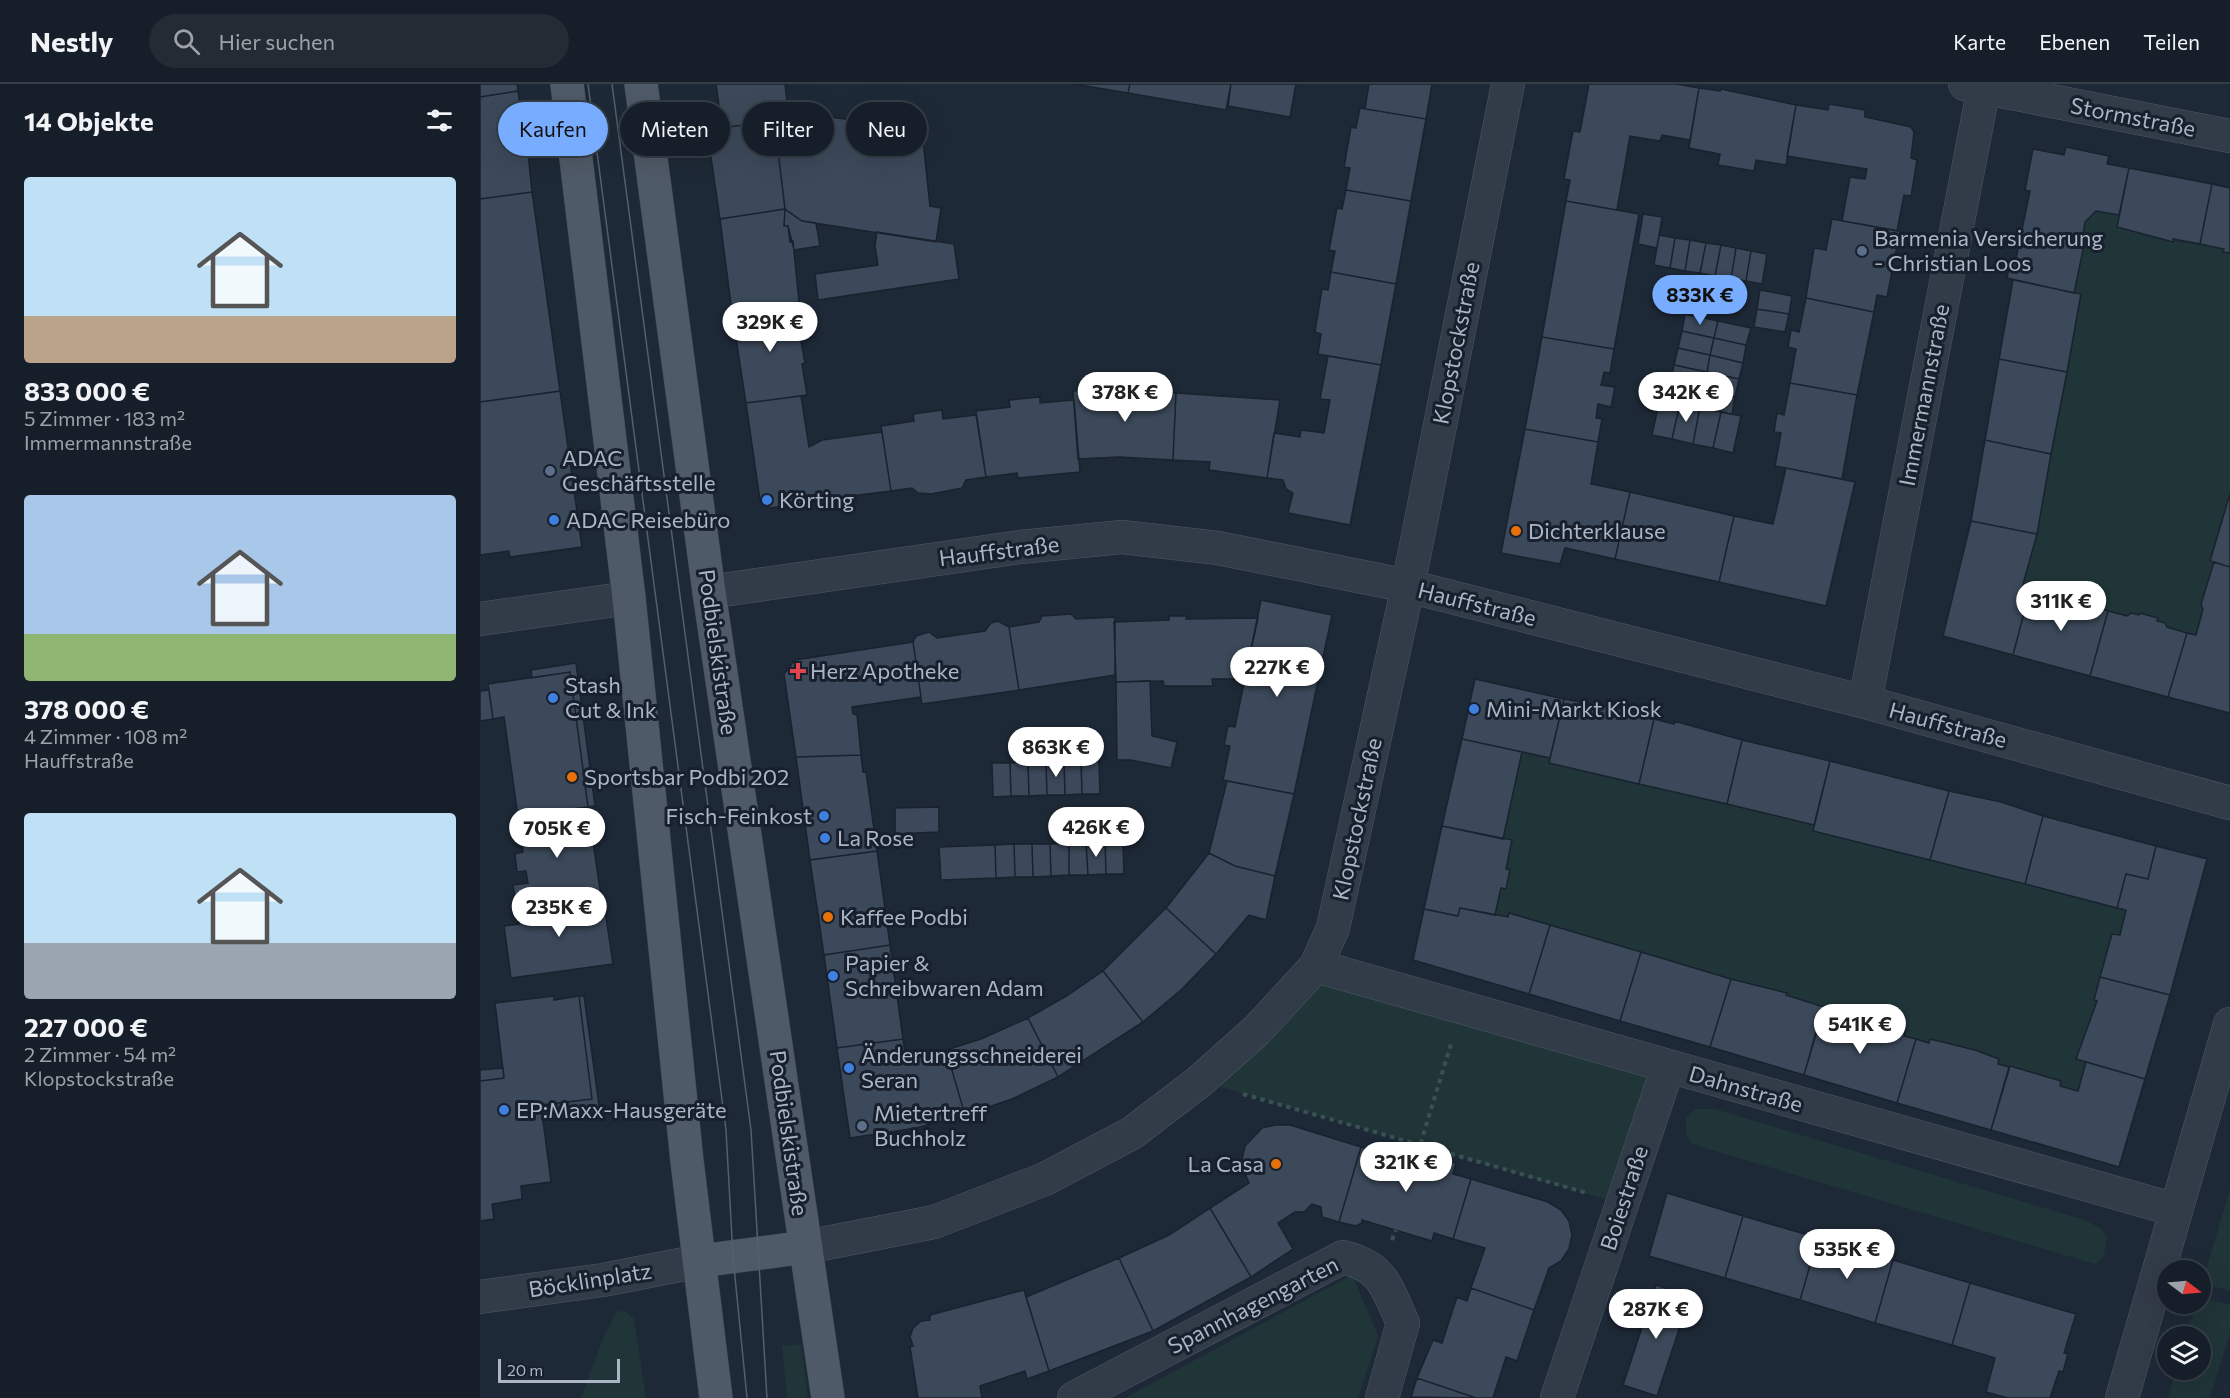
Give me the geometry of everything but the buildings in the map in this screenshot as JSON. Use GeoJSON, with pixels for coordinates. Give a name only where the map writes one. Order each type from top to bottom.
{"type":"FeatureCollection","features":[{"type":"Feature","properties":{"kind":"main road"},"geometry":{"type":"LineString","coordinates":[[567,84],[629,597],[687,1161],[716,1398]]}},
{"type":"Feature","properties":{"kind":"main road","name":"Podbielskistraße"},"geometry":{"type":"LineString","coordinates":[[641,84],[709,592],[828,1398]]}},
{"type":"Feature","properties":{"kind":"main road"},"geometry":{"type":"LineString","coordinates":[[700,1261],[806,1247]]}},
{"type":"Feature","properties":{"kind":"street","name":"Klopstockstraße"},"geometry":{"type":"LineString","coordinates":[[806,1247],[934,1222],[1045,1179],[1132,1133],[1200,1081],[1257,1030],[1316,966],[1333,928],[1408,586],[1508,84]]}},
{"type":"Feature","properties":{"kind":"street","name":"Stormstraße"},"geometry":{"type":"LineString","coordinates":[[1974,86],[2230,136]]}},
{"type":"Feature","properties":{"kind":"street","name":"Immermannstraße"},"geometry":{"type":"LineString","coordinates":[[1865,702],[1974,86]]}},
{"type":"Feature","properties":{"kind":"street","name":"Hauffstraße"},"geometry":{"type":"LineString","coordinates":[[709,592],[1020,547],[1122,537],[1218,548],[1408,586],[1865,702],[2230,803]]}},
{"type":"Feature","properties":{"kind":"street"},"geometry":{"type":"LineString","coordinates":[[480,619],[629,597]]}},
{"type":"Feature","properties":{"kind":"street","name":"Dahnstraße"},"geometry":{"type":"LineString","coordinates":[[1316,966],[2176,1210]]}},
{"type":"Feature","properties":{"kind":"street"},"geometry":{"type":"LineString","coordinates":[[2122,1398],[2230,1024]]}},
{"type":"Feature","properties":{"kind":"street","name":"Boiestraße"},"geometry":{"type":"LineString","coordinates":[[1557,1398],[1668,1067]]}},
{"type":"Feature","properties":{"kind":"street","name":"Spannhagengarten"},"geometry":{"type":"LineString","coordinates":[[1074,1398],[1343,1257],[1363,1262],[1381,1275],[1403,1323],[1382,1398]]}},
{"type":"Feature","properties":{"kind":"street","name":"Böcklinplatz"},"geometry":{"type":"LineString","coordinates":[[480,1297],[603,1280],[700,1261]]}},
{"type":"Feature","properties":{"kind":"path"},"geometry":{"type":"LineString","coordinates":[[1418,1152],[1462,1007]]}},
{"type":"Feature","properties":{"kind":"path"},"geometry":{"type":"LineString","coordinates":[[1200,1081],[1623,1204]]}},
{"type":"Feature","properties":{"kind":"green space"},"geometry":{"type":"Polygon","coordinates":[[[2096,211],[2119,215],[2117,227],[2140,232],[2140,235],[2224,249],[2224,252],[2230,253],[2230,494],[2196,635],[2167,627],[2165,623],[2157,621],[2158,618],[2140,613],[2139,615],[2116,614],[2065,593],[2048,595],[2022,588],[2037,534],[2081,295],[2074,293],[2086,236],[2083,235],[2085,222],[2096,211]]]}},
{"type":"Feature","properties":{"kind":"green space"},"geometry":{"type":"Polygon","coordinates":[[[1522,752],[1550,758],[1549,763],[1814,825],[1813,831],[2126,910],[2120,935],[2112,934],[2094,1000],[2097,1001],[2076,1059],[2086,1062],[2078,1091],[2060,1086],[2061,1081],[1998,1064],[1974,1050],[1930,1039],[1929,1043],[1904,1036],[1905,1031],[1879,1023],[1880,1021],[1838,1011],[1836,1015],[1822,1011],[1823,1007],[1769,988],[1768,990],[1509,913],[1508,917],[1495,915],[1501,888],[1506,889],[1510,871],[1506,869],[1512,841],[1503,839],[1522,752]]]}},
{"type":"Feature","properties":{"kind":"green space"},"geometry":{"type":"Polygon","coordinates":[[[1316,966],[1668,1067],[1622,1204],[1200,1081],[1316,966]]]}},
{"type":"Feature","properties":{"kind":"green space"},"geometry":{"type":"Polygon","coordinates":[[[1695,1109],[1715,1109],[2084,1220],[2102,1229],[2107,1238],[2104,1256],[2096,1264],[2081,1260],[1692,1144],[1686,1133],[1686,1119],[1695,1109]]]}},
{"type":"Feature","properties":{"kind":"green space"},"geometry":{"type":"Polygon","coordinates":[[[2230,1189],[2230,1291],[2211,1286],[2211,1260],[2209,1260],[2230,1189]]]}},
{"type":"Feature","properties":{"kind":"green space"},"geometry":{"type":"Polygon","coordinates":[[[1352,1275],[1378,1336],[1358,1398],[1125,1398],[1352,1275]]]}},
{"type":"Feature","properties":{"kind":"green space"},"geometry":{"type":"Polygon","coordinates":[[[2211,1300],[2230,1305],[2230,1332],[2210,1398],[2168,1398],[2173,1380],[2211,1380],[2211,1326],[2189,1326],[2193,1314],[2211,1314],[2211,1300]]]}},
{"type":"Feature","properties":{"kind":"green space"},"geometry":{"type":"Polygon","coordinates":[[[617,1311],[626,1312],[634,1319],[646,1398],[581,1398],[603,1338],[617,1311]]]}},
{"type":"Feature","properties":{"kind":"green space"},"geometry":{"type":"Polygon","coordinates":[[[801,1344],[808,1398],[787,1398],[782,1346],[801,1344]]]}},
{"type":"Feature","properties":{"kind":"tram line"},"geometry":{"type":"LineString","coordinates":[[588,84],[726,1130],[733,1257],[747,1398]]}},
{"type":"Feature","properties":{"kind":"tram line"},"geometry":{"type":"LineString","coordinates":[[612,84],[751,1130],[767,1398]]}},
{"type":"Feature","properties":{"kind":"place","name":"Barmenia Versicherung - Christian Loos"},"geometry":{"type":"Point","coordinates":[1862,251]}},
{"type":"Feature","properties":{"kind":"place","name":"ADAC Geschäftsstelle"},"geometry":{"type":"Point","coordinates":[550,471]}},
{"type":"Feature","properties":{"kind":"place","name":"Körting"},"geometry":{"type":"Point","coordinates":[767,500]}},
{"type":"Feature","properties":{"kind":"place","name":"ADAC Reisebüro"},"geometry":{"type":"Point","coordinates":[554,520]}},
{"type":"Feature","properties":{"kind":"place","name":"Dichterklause"},"geometry":{"type":"Point","coordinates":[1516,531]}},
{"type":"Feature","properties":{"kind":"place","name":"Herz Apotheke"},"geometry":{"type":"Point","coordinates":[798,671]}},
{"type":"Feature","properties":{"kind":"place","name":"Stash Cut & Ink"},"geometry":{"type":"Point","coordinates":[553,698]}},
{"type":"Feature","properties":{"kind":"place","name":"Mini-Markt Kiosk"},"geometry":{"type":"Point","coordinates":[1474,709]}},
{"type":"Feature","properties":{"kind":"place","name":"Sportsbar Podbi 202"},"geometry":{"type":"Point","coordinates":[572,777]}},
{"type":"Feature","properties":{"kind":"place","name":"Fisch-Feinkost"},"geometry":{"type":"Point","coordinates":[824,816]}},
{"type":"Feature","properties":{"kind":"place","name":"La Rose"},"geometry":{"type":"Point","coordinates":[825,838]}},
{"type":"Feature","properties":{"kind":"place","name":"Kaffee Podbi"},"geometry":{"type":"Point","coordinates":[828,917]}},
{"type":"Feature","properties":{"kind":"place","name":"Papier & Schreibwaren Adam"},"geometry":{"type":"Point","coordinates":[833,976]}},
{"type":"Feature","properties":{"kind":"place","name":"Änderungsschneiderei Seran"},"geometry":{"type":"Point","coordinates":[849,1068]}},
{"type":"Feature","properties":{"kind":"place","name":"EP:Maxx-Hausgeräte"},"geometry":{"type":"Point","coordinates":[504,1110]}},
{"type":"Feature","properties":{"kind":"place","name":"Mietertreff Buchholz"},"geometry":{"type":"Point","coordinates":[862,1126]}},
{"type":"Feature","properties":{"kind":"place","name":"La Casa"},"geometry":{"type":"Point","coordinates":[1276,1164]}}]}
